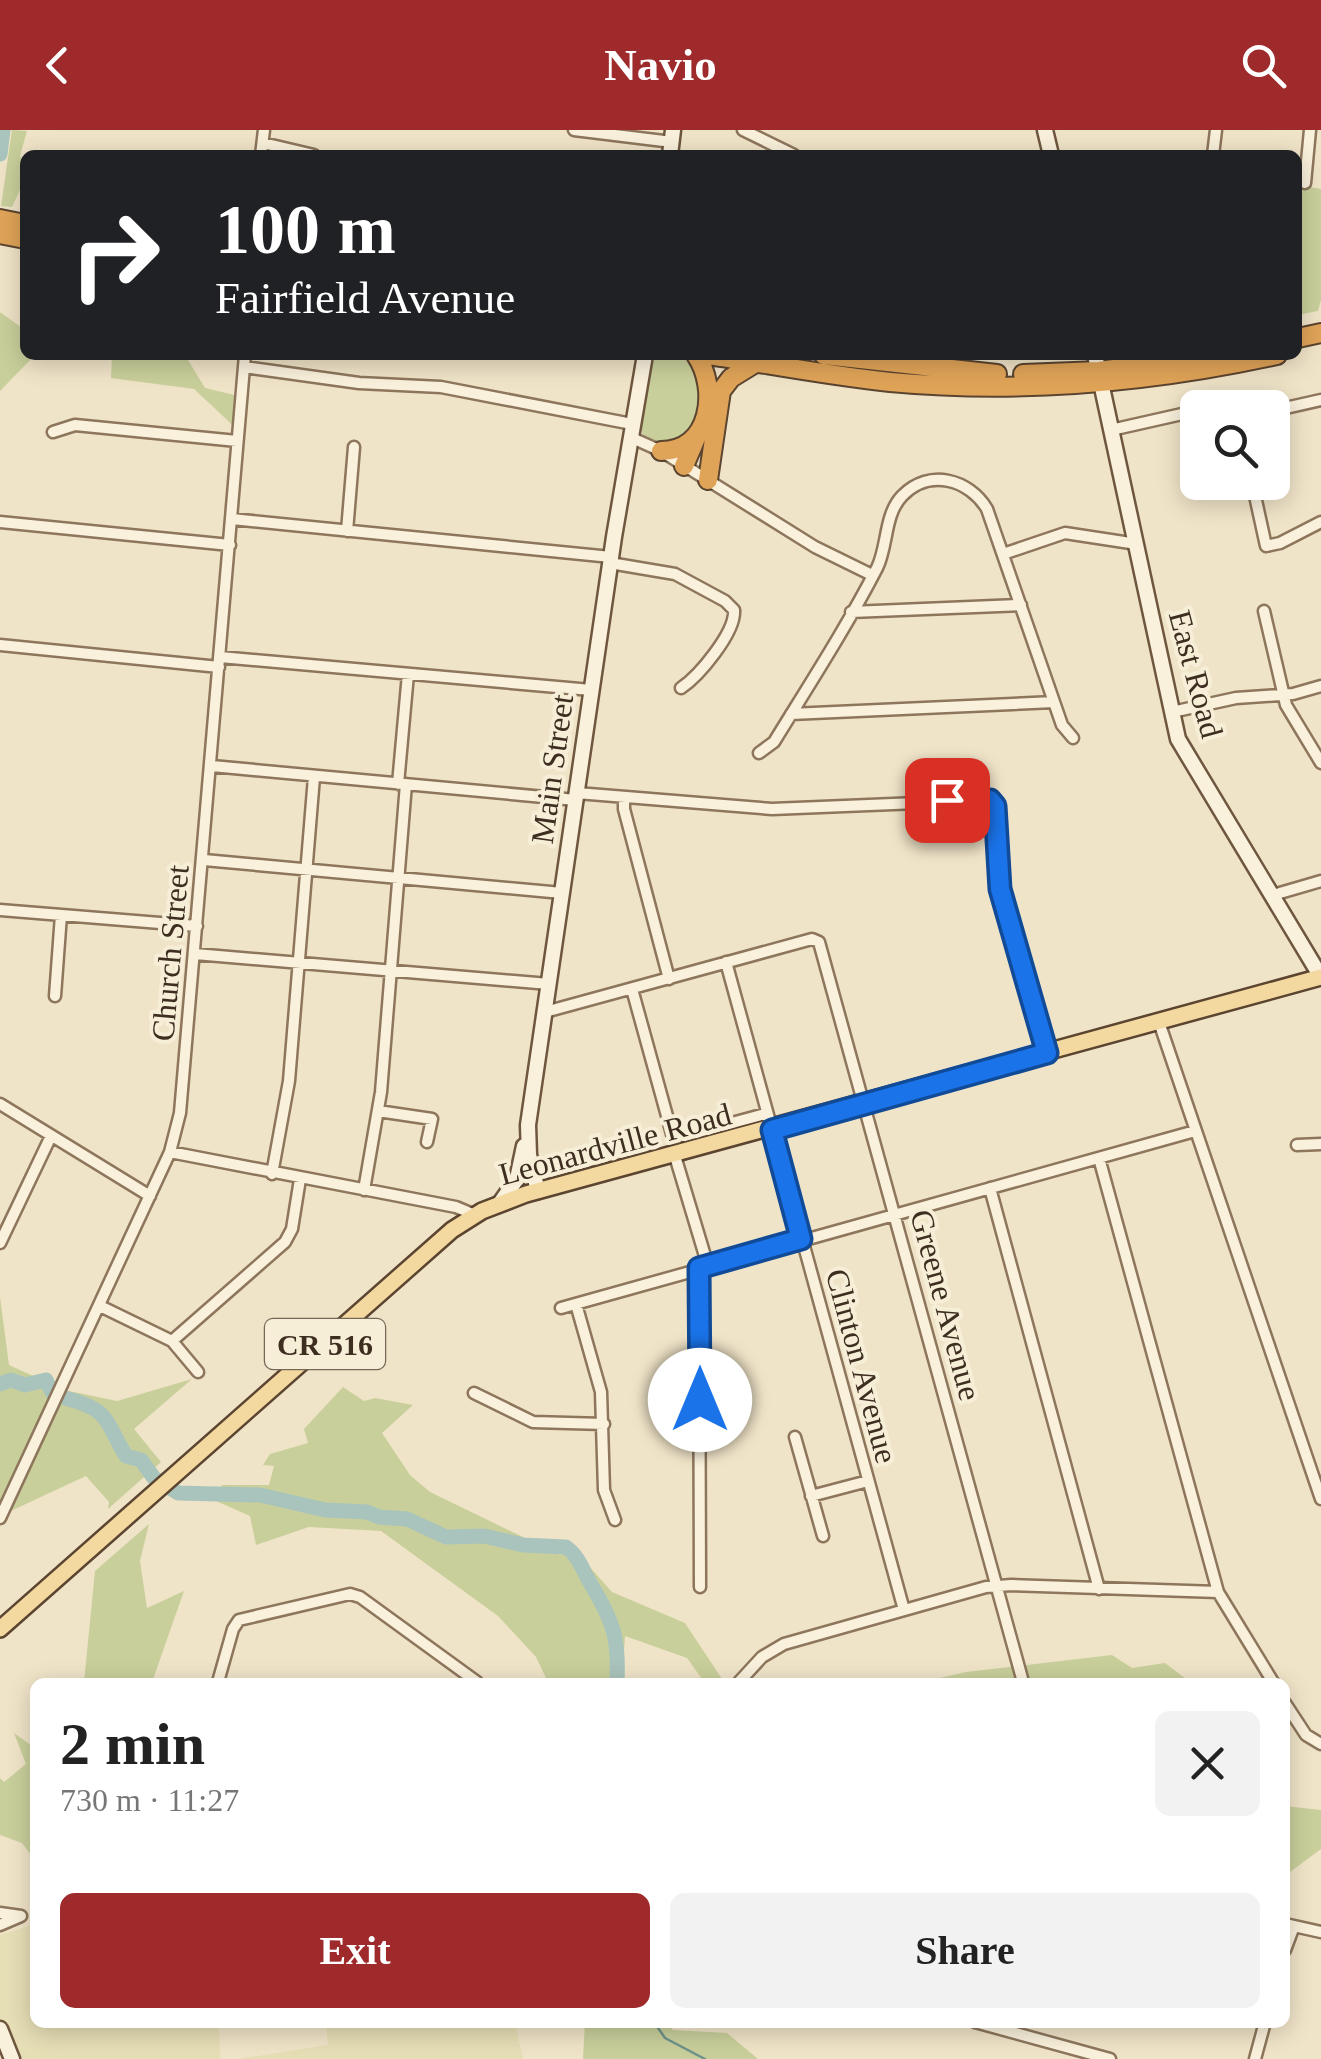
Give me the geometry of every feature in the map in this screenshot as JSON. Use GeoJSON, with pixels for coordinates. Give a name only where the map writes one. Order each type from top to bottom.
{"type":"FeatureCollection","features":[{"type":"Feature","properties":{"kind":"highway"},"geometry":{"type":"LineString","coordinates":[[684,466],[710,386],[698,360]]}},
{"type":"Feature","properties":{"kind":"highway"},"geometry":{"type":"LineString","coordinates":[[743,360],[897,382],[1008,386],[1179,360]]}},
{"type":"Feature","properties":{"kind":"highway"},"geometry":{"type":"LineString","coordinates":[[865,360],[980,374],[1098,370],[1178,374],[1251,360]]}},
{"type":"Feature","properties":{"kind":"highway"},"geometry":{"type":"LineString","coordinates":[[708,480],[721,391],[731,378],[757,362]]}},
{"type":"Feature","properties":{"kind":"highway"},"geometry":{"type":"LineString","coordinates":[[661,451],[674,451],[696,438]]}},
{"type":"Feature","properties":{"kind":"main road","name":"Leonardville Road"},"geometry":{"type":"LineString","coordinates":[[0,1629],[452,1230],[475,1215],[538,1191],[675,1156],[768,1122],[863,1104],[1321,977]]}},
{"type":"Feature","properties":{"kind":"street"},"geometry":{"type":"LineString","coordinates":[[574,130],[672,142]]}},
{"type":"Feature","properties":{"kind":"street"},"geometry":{"type":"LineString","coordinates":[[743,130],[784,150]]}},
{"type":"Feature","properties":{"kind":"street"},"geometry":{"type":"LineString","coordinates":[[1305,183],[1310,130]]}},
{"type":"Feature","properties":{"kind":"street"},"geometry":{"type":"LineString","coordinates":[[263,142],[294,150]]}},
{"type":"Feature","properties":{"kind":"street","name":"Main Street"},"geometry":{"type":"LineString","coordinates":[[538,1191],[528,1154],[528,1125],[644,360]]}},
{"type":"Feature","properties":{"kind":"street"},"geometry":{"type":"LineString","coordinates":[[245,361],[359,382],[441,387],[631,431],[815,546],[872,575]]}},
{"type":"Feature","properties":{"kind":"street","name":"Church Street"},"geometry":{"type":"LineString","coordinates":[[0,1518],[170,1152],[184,1091],[245,361]]}},
{"type":"Feature","properties":{"kind":"street","name":"East Road"},"geometry":{"type":"LineString","coordinates":[[1098,370],[1182,746],[1321,977]]}},
{"type":"Feature","properties":{"kind":"street"},"geometry":{"type":"LineString","coordinates":[[1290,406],[1321,400]]}},
{"type":"Feature","properties":{"kind":"street"},"geometry":{"type":"LineString","coordinates":[[1112,430],[1180,414]]}},
{"type":"Feature","properties":{"kind":"street"},"geometry":{"type":"LineString","coordinates":[[53,432],[75,425],[238,441]]}},
{"type":"Feature","properties":{"kind":"street"},"geometry":{"type":"LineString","coordinates":[[346,530],[354,447]]}},
{"type":"Feature","properties":{"kind":"street"},"geometry":{"type":"LineString","coordinates":[[760,753],[774,742],[878,566],[894,508],[923,482],[946,480],[971,489],[987,509],[1054,702],[1073,738]]}},
{"type":"Feature","properties":{"kind":"street"},"geometry":{"type":"LineString","coordinates":[[1256,500],[1266,546],[1321,522]]}},
{"type":"Feature","properties":{"kind":"street"},"geometry":{"type":"LineString","coordinates":[[232,519],[611,560],[675,574],[725,601],[734,610],[735,621],[704,668],[681,688]]}},
{"type":"Feature","properties":{"kind":"street"},"geometry":{"type":"LineString","coordinates":[[0,522],[230,545]]}},
{"type":"Feature","properties":{"kind":"street"},"geometry":{"type":"LineString","coordinates":[[1003,554],[1065,533],[1137,544]]}},
{"type":"Feature","properties":{"kind":"street"},"geometry":{"type":"LineString","coordinates":[[851,612],[925,612],[1021,605]]}},
{"type":"Feature","properties":{"kind":"street"},"geometry":{"type":"LineString","coordinates":[[1264,611],[1288,709],[1321,763]]}},
{"type":"Feature","properties":{"kind":"street"},"geometry":{"type":"LineString","coordinates":[[0,645],[591,690]]}},
{"type":"Feature","properties":{"kind":"street"},"geometry":{"type":"LineString","coordinates":[[364,1190],[378,1111],[392,971],[408,674]]}},
{"type":"Feature","properties":{"kind":"street"},"geometry":{"type":"LineString","coordinates":[[1172,712],[1321,686]]}},
{"type":"Feature","properties":{"kind":"street"},"geometry":{"type":"LineString","coordinates":[[791,714],[1054,702]]}},
{"type":"Feature","properties":{"kind":"street"},"geometry":{"type":"LineString","coordinates":[[212,766],[402,784],[772,809],[990,800],[996,814],[1000,889],[1047,1053]]}},
{"type":"Feature","properties":{"kind":"street"},"geometry":{"type":"LineString","coordinates":[[272,1174],[289,1081],[314,776]]}},
{"type":"Feature","properties":{"kind":"street"},"geometry":{"type":"LineString","coordinates":[[624,798],[669,978]]}},
{"type":"Feature","properties":{"kind":"street"},"geometry":{"type":"LineString","coordinates":[[204,860],[562,894]]}},
{"type":"Feature","properties":{"kind":"street"},"geometry":{"type":"LineString","coordinates":[[1272,895],[1321,881]]}},
{"type":"Feature","properties":{"kind":"street"},"geometry":{"type":"LineString","coordinates":[[0,910],[198,926]]}},
{"type":"Feature","properties":{"kind":"street"},"geometry":{"type":"LineString","coordinates":[[55,996],[61,915]]}},
{"type":"Feature","properties":{"kind":"street","name":"Greene Avenue"},"geometry":{"type":"LineString","coordinates":[[726,962],[812,939],[819,942],[1022,1678]]}},
{"type":"Feature","properties":{"kind":"street"},"geometry":{"type":"LineString","coordinates":[[195,954],[549,984]]}},
{"type":"Feature","properties":{"kind":"street"},"geometry":{"type":"LineString","coordinates":[[545,1012],[726,962]]}},
{"type":"Feature","properties":{"kind":"street","name":"Clinton Avenue"},"geometry":{"type":"LineString","coordinates":[[726,962],[904,1610]]}},
{"type":"Feature","properties":{"kind":"street"},"geometry":{"type":"LineString","coordinates":[[632,990],[672,1134],[684,1136],[768,1122]]}},
{"type":"Feature","properties":{"kind":"street"},"geometry":{"type":"LineString","coordinates":[[1160,1022],[1321,1500]]}},
{"type":"Feature","properties":{"kind":"street"},"geometry":{"type":"LineString","coordinates":[[0,1104],[150,1196]]}},
{"type":"Feature","properties":{"kind":"street"},"geometry":{"type":"LineString","coordinates":[[378,1111],[432,1120],[428,1142]]}},
{"type":"Feature","properties":{"kind":"street"},"geometry":{"type":"LineString","coordinates":[[500,1203],[518,1177],[528,1125]]}},
{"type":"Feature","properties":{"kind":"street"},"geometry":{"type":"LineString","coordinates":[[561,1308],[1195,1131]]}},
{"type":"Feature","properties":{"kind":"street"},"geometry":{"type":"LineString","coordinates":[[0,1243],[51,1136]]}},
{"type":"Feature","properties":{"kind":"street"},"geometry":{"type":"LineString","coordinates":[[1298,1145],[1321,1144]]}},
{"type":"Feature","properties":{"kind":"street"},"geometry":{"type":"LineString","coordinates":[[170,1152],[456,1207],[475,1215]]}},
{"type":"Feature","properties":{"kind":"street"},"geometry":{"type":"LineString","coordinates":[[675,1156],[703,1267],[700,1587]]}},
{"type":"Feature","properties":{"kind":"street"},"geometry":{"type":"LineString","coordinates":[[1099,1158],[1218,1592],[1270,1678]]}},
{"type":"Feature","properties":{"kind":"street"},"geometry":{"type":"LineString","coordinates":[[172,1340],[285,1242],[292,1229],[300,1178]]}},
{"type":"Feature","properties":{"kind":"street"},"geometry":{"type":"LineString","coordinates":[[990,1188],[1099,1589]]}},
{"type":"Feature","properties":{"kind":"street"},"geometry":{"type":"LineString","coordinates":[[576,1304],[601,1392],[604,1490],[615,1520]]}},
{"type":"Feature","properties":{"kind":"street"},"geometry":{"type":"LineString","coordinates":[[100,1306],[172,1340],[198,1372]]}},
{"type":"Feature","properties":{"kind":"street"},"geometry":{"type":"LineString","coordinates":[[474,1393],[533,1422],[604,1424]]}},
{"type":"Feature","properties":{"kind":"street"},"geometry":{"type":"LineString","coordinates":[[795,1437],[823,1536]]}},
{"type":"Feature","properties":{"kind":"street"},"geometry":{"type":"LineString","coordinates":[[811,1496],[868,1481]]}},
{"type":"Feature","properties":{"kind":"street"},"geometry":{"type":"LineString","coordinates":[[743,1678],[762,1657],[784,1644],[998,1586],[1218,1592]]}},
{"type":"Feature","properties":{"kind":"street"},"geometry":{"type":"LineString","coordinates":[[219,1678],[233,1628],[239,1620],[350,1594],[360,1596],[473,1678]]}},
{"type":"Feature","properties":{"kind":"street"},"geometry":{"type":"LineString","coordinates":[[1290,1711],[1306,1736],[1321,1744]]}},
{"type":"Feature","properties":{"kind":"street"},"geometry":{"type":"LineString","coordinates":[[0,1913],[30,1918]]}},
{"type":"Feature","properties":{"kind":"street"},"geometry":{"type":"LineString","coordinates":[[0,1925],[21,1916]]}},
{"type":"Feature","properties":{"kind":"street"},"geometry":{"type":"LineString","coordinates":[[1290,1925],[1321,1932]]}},
{"type":"Feature","properties":{"kind":"street"},"geometry":{"type":"LineString","coordinates":[[997,2028],[1110,2059]]}},
{"type":"Feature","properties":{"kind":"street"},"geometry":{"type":"LineString","coordinates":[[1255,2059],[1263,2028]]}},
{"type":"Feature","properties":{"kind":"street"},"geometry":{"type":"LineString","coordinates":[[0,2030],[12,2059]]}},
{"type":"Feature","properties":{"kind":"shaded area"},"geometry":{"type":"Polygon","coordinates":[[[30,1926],[30,2028],[219,2028],[220,2059],[13,2059],[0,2028],[0,1935],[30,1926]]]}},
{"type":"Feature","properties":{"kind":"shaded area"},"geometry":{"type":"Polygon","coordinates":[[[326,2028],[516,2028],[523,2059],[237,2059],[328,2045],[326,2028]]]}},
{"type":"Feature","properties":{"kind":"green space"},"geometry":{"type":"Polygon","coordinates":[[[12,130],[27,131],[20,150],[20,190],[12,207],[1,206],[12,130]]]}},
{"type":"Feature","properties":{"kind":"green space"},"geometry":{"type":"Polygon","coordinates":[[[1302,186],[1321,189],[1318,311],[1302,314],[1302,186]]]}},
{"type":"Feature","properties":{"kind":"green space"},"geometry":{"type":"Polygon","coordinates":[[[0,312],[20,326],[20,360],[30,360],[0,391],[0,312]]]}},
{"type":"Feature","properties":{"kind":"green space"},"geometry":{"type":"Polygon","coordinates":[[[112,360],[188,360],[205,388],[243,397],[240,432],[194,389],[111,378],[112,360]]]}},
{"type":"Feature","properties":{"kind":"green space"},"geometry":{"type":"Polygon","coordinates":[[[688,360],[703,377],[696,425],[684,437],[666,443],[648,440],[640,425],[653,362],[688,360]]]}},
{"type":"Feature","properties":{"kind":"green space"},"geometry":{"type":"Polygon","coordinates":[[[0,1297],[9,1365],[64,1390],[117,1401],[192,1379],[134,1429],[161,1462],[108,1509],[109,1502],[86,1476],[0,1516],[0,1297]]]}},
{"type":"Feature","properties":{"kind":"green space"},"geometry":{"type":"Polygon","coordinates":[[[343,1387],[364,1401],[375,1398],[413,1405],[382,1433],[410,1475],[430,1492],[560,1555],[571,1546],[612,1592],[685,1623],[721,1678],[701,1678],[687,1658],[625,1636],[622,1678],[546,1678],[536,1657],[498,1616],[381,1531],[309,1527],[256,1545],[250,1516],[216,1501],[222,1485],[269,1485],[274,1466],[263,1465],[270,1454],[308,1443],[304,1429],[343,1387]]]}},
{"type":"Feature","properties":{"kind":"green space"},"geometry":{"type":"Polygon","coordinates":[[[149,1524],[140,1561],[147,1608],[184,1591],[153,1678],[84,1678],[95,1571],[149,1524]]]}},
{"type":"Feature","properties":{"kind":"green space"},"geometry":{"type":"Polygon","coordinates":[[[1112,1655],[1132,1668],[1165,1663],[1185,1678],[940,1678],[1112,1655]]]}},
{"type":"Feature","properties":{"kind":"green space"},"geometry":{"type":"Polygon","coordinates":[[[14,1733],[30,1744],[30,1853],[22,1843],[0,1835],[0,1778],[4,1782],[26,1764],[14,1733]]]}},
{"type":"Feature","properties":{"kind":"green space"},"geometry":{"type":"Polygon","coordinates":[[[1290,1807],[1321,1810],[1321,1849],[1290,1872],[1290,1807]]]}},
{"type":"Feature","properties":{"kind":"green space"},"geometry":{"type":"Polygon","coordinates":[[[585,2028],[671,2028],[727,2033],[758,2059],[583,2059],[585,2028]]]}},
{"type":"Feature","properties":{"kind":"waterway"},"geometry":{"type":"LineString","coordinates":[[0,154],[3,130]]}},
{"type":"Feature","properties":{"kind":"waterway"},"geometry":{"type":"LineString","coordinates":[[0,1384],[11,1380],[25,1385],[46,1380],[52,1392]]}},
{"type":"Feature","properties":{"kind":"waterway"},"geometry":{"type":"LineString","coordinates":[[65,1398],[99,1412],[126,1456],[141,1460],[154,1478],[178,1493],[260,1495],[325,1510],[407,1519],[446,1537],[484,1536],[523,1545],[566,1547],[578,1560],[610,1621],[616,1642],[617,1678]]}},
{"type":"Feature","properties":{"kind":"waterway"},"geometry":{"type":"LineString","coordinates":[[658,2028],[665,2038],[705,2059]]}},
{"type":"Feature","properties":{"kind":"route"},"geometry":{"type":"LineString","coordinates":[[700,1400],[699,1268],[801,1239],[772,1130],[1047,1053],[1000,889],[995,806],[990,800],[947,800]]}}]}
